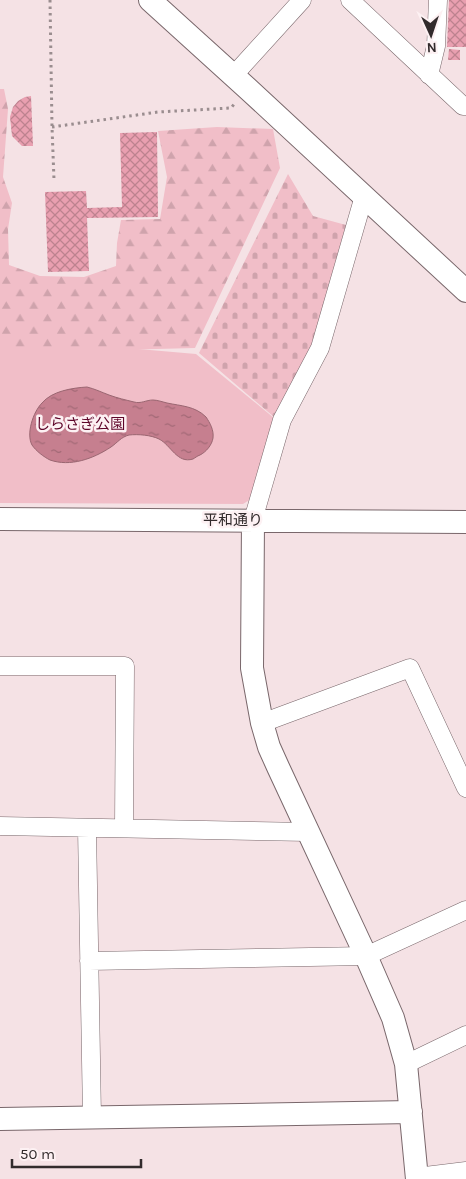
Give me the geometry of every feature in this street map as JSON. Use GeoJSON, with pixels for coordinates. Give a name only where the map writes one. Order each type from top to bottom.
{"type":"FeatureCollection","features":[{"type":"Feature","properties":{"kind":"street"},"geometry":{"type":"LineString","coordinates":[[150,0],[466,291]]}},
{"type":"Feature","properties":{"kind":"street"},"geometry":{"type":"LineString","coordinates":[[233,76],[302,0]]}},
{"type":"Feature","properties":{"kind":"street"},"geometry":{"type":"LineString","coordinates":[[350,0],[429,75],[463,106],[466,106]]}},
{"type":"Feature","properties":{"kind":"street"},"geometry":{"type":"LineString","coordinates":[[429,75],[436,46],[438,0]]}},
{"type":"Feature","properties":{"kind":"street"},"geometry":{"type":"LineString","coordinates":[[364,196],[320,348],[282,420],[254,520],[252,668],[262,724],[269,747],[393,1018],[406,1064],[417,1178],[466,1170]]}},
{"type":"Feature","properties":{"kind":"street","name":"平和通り"},"geometry":{"type":"LineString","coordinates":[[0,519],[466,522]]}},
{"type":"Feature","properties":{"kind":"street"},"geometry":{"type":"LineString","coordinates":[[0,666],[124,666],[124,828]]}},
{"type":"Feature","properties":{"kind":"street"},"geometry":{"type":"LineString","coordinates":[[262,724],[410,668],[466,788]]}},
{"type":"Feature","properties":{"kind":"street"},"geometry":{"type":"LineString","coordinates":[[0,826],[308,832]]}},
{"type":"Feature","properties":{"kind":"street"},"geometry":{"type":"LineString","coordinates":[[86,828],[92,1117]]}},
{"type":"Feature","properties":{"kind":"street"},"geometry":{"type":"LineString","coordinates":[[89,960],[366,956],[466,910]]}},
{"type":"Feature","properties":{"kind":"street"},"geometry":{"type":"LineString","coordinates":[[406,1064],[466,1035]]}},
{"type":"Feature","properties":{"kind":"street"},"geometry":{"type":"LineString","coordinates":[[0,1119],[411,1112]]}},
{"type":"Feature","properties":{"kind":"path"},"geometry":{"type":"LineString","coordinates":[[50,0],[54,180]]}},
{"type":"Feature","properties":{"kind":"path"},"geometry":{"type":"LineString","coordinates":[[52,127],[158,112],[231,108],[239,98]]}},
{"type":"Feature","properties":{"kind":"green space"},"geometry":{"type":"Polygon","coordinates":[[[0,89],[4,89],[8,109],[3,177],[12,203],[8,229],[9,265],[40,276],[84,277],[116,266],[121,220],[160,219],[167,177],[158,131],[217,127],[273,129],[280,168],[195,348],[117,350],[12,347],[0,352],[0,89]]]}},
{"type":"Feature","properties":{"kind":"green space"},"geometry":{"type":"Polygon","coordinates":[[[288,174],[313,216],[346,225],[312,345],[274,417],[199,353],[288,174]]]}},
{"type":"Feature","properties":{"kind":"green space","name":"しらさぎ公園"},"geometry":{"type":"Polygon","coordinates":[[[0,337],[196,354],[274,418],[251,499],[243,504],[0,503],[0,337]]]}},
{"type":"Feature","properties":{"kind":"water"},"geometry":{"type":"Polygon","coordinates":[[[87,387],[134,402],[155,400],[188,407],[202,413],[211,427],[213,438],[211,443],[202,454],[187,460],[178,456],[159,439],[144,435],[129,435],[104,451],[81,461],[65,463],[50,460],[32,445],[30,440],[31,423],[36,412],[46,399],[57,393],[69,389],[87,387]]]}},
{"type":"Feature","properties":{"kind":"building"},"geometry":{"type":"Polygon","coordinates":[[[449,0],[466,0],[466,47],[447,47],[449,0]]]}},
{"type":"Feature","properties":{"kind":"building"},"geometry":{"type":"Polygon","coordinates":[[[449,49],[460,50],[460,60],[448,60],[449,49]]]}},
{"type":"Feature","properties":{"kind":"building"},"geometry":{"type":"Polygon","coordinates":[[[31,96],[33,146],[22,146],[12,136],[10,117],[13,107],[18,101],[31,96]]]}},
{"type":"Feature","properties":{"kind":"building"},"geometry":{"type":"Polygon","coordinates":[[[157,132],[158,217],[87,218],[89,271],[48,272],[45,192],[86,191],[87,208],[122,207],[120,133],[157,132]]]}}]}
